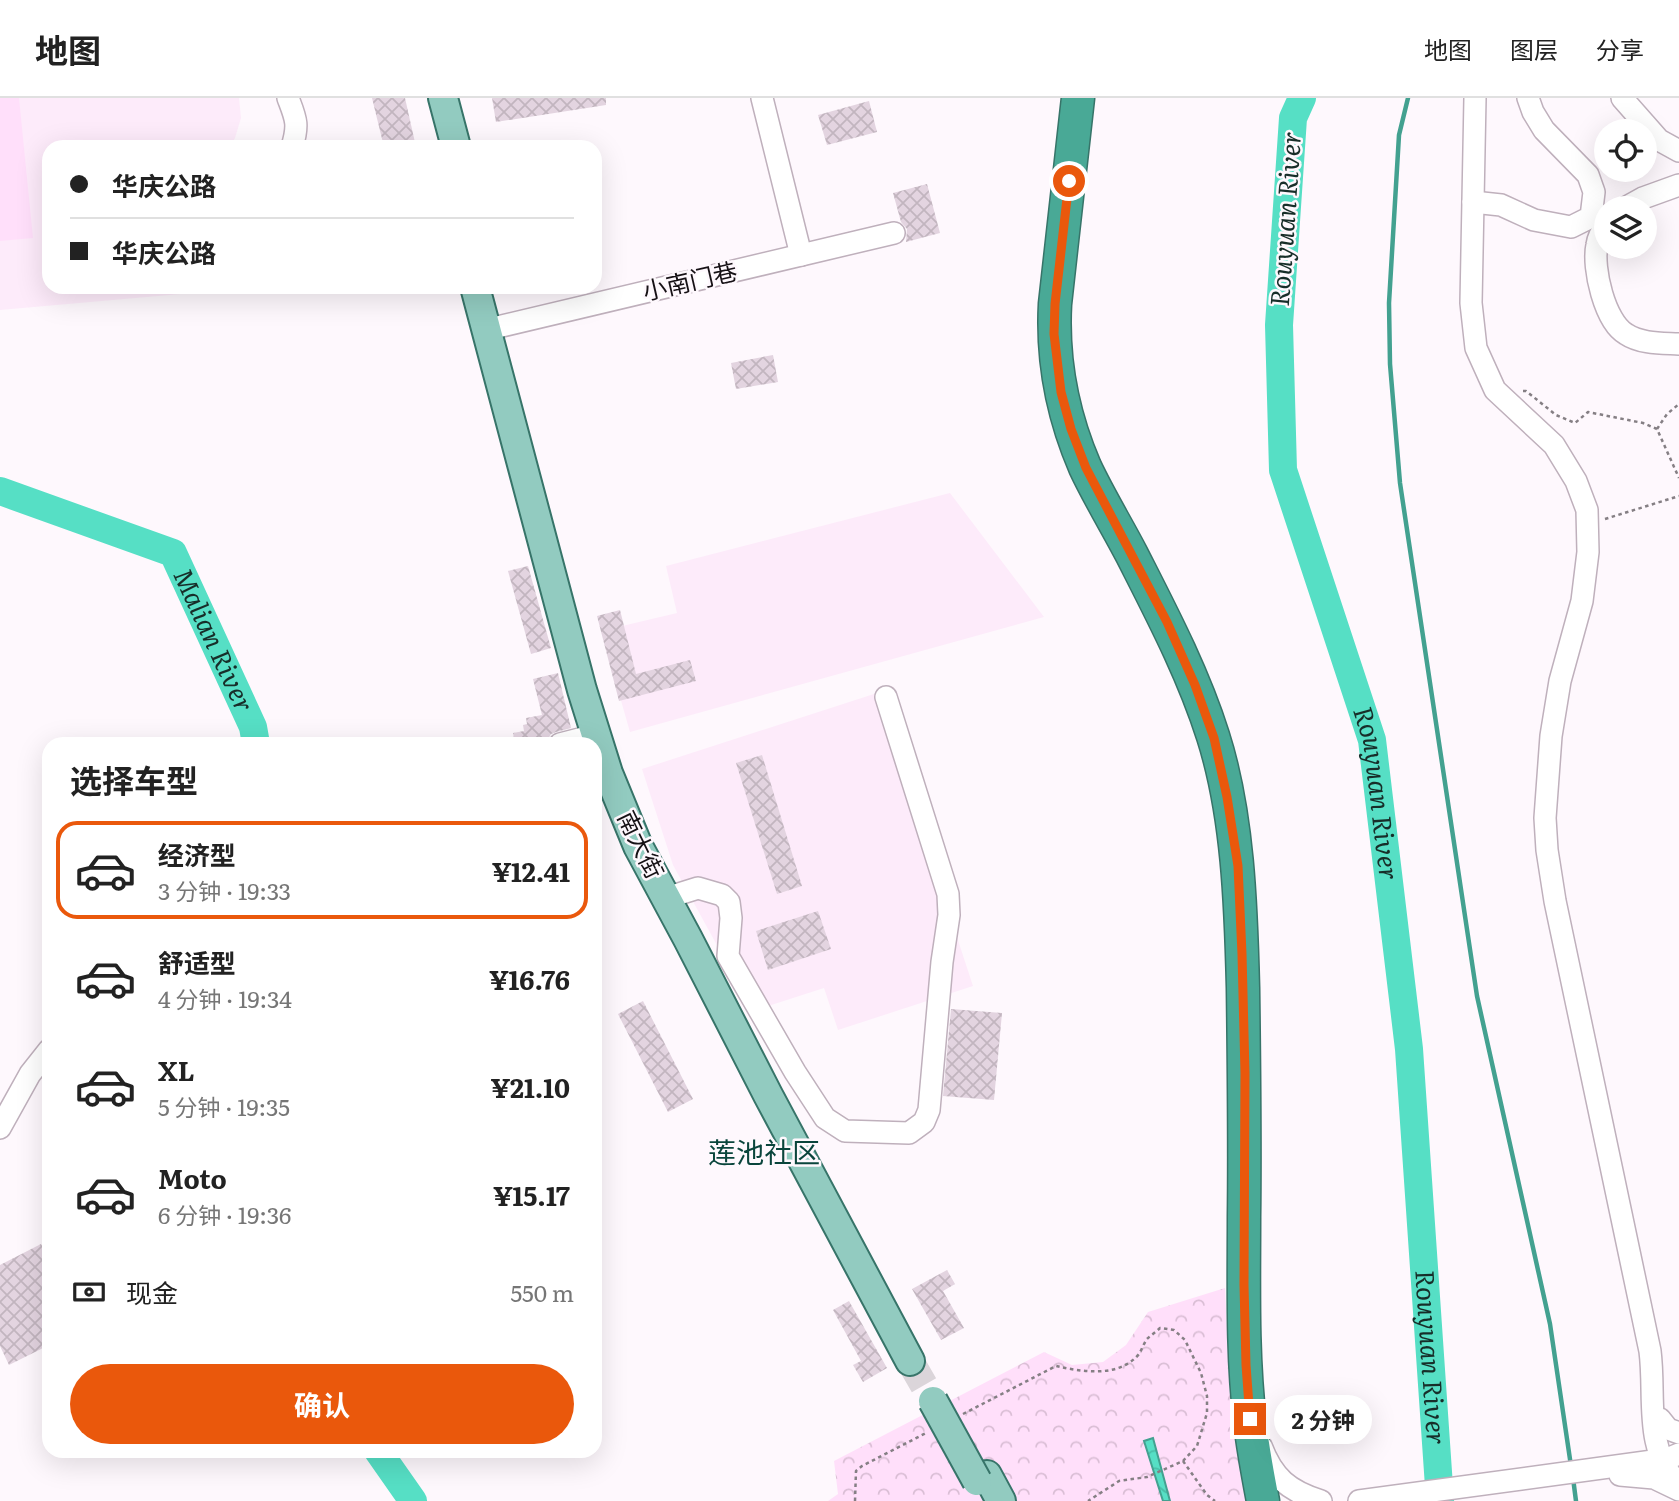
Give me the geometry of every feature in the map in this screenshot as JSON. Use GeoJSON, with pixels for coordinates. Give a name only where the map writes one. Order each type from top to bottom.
{"type":"FeatureCollection","features":[{"type":"Feature","properties":{"kind":"highway"},"geometry":{"type":"LineString","coordinates":[[1078,98],[1055,304],[1054,334],[1061,392],[1086,468],[1167,622],[1195,685],[1216,750],[1238,866],[1244,1060],[1246,1365],[1251,1429],[1264,1501]]}},
{"type":"Feature","properties":{"kind":"highway"},"geometry":{"type":"LineString","coordinates":[[1086,98],[1064,306],[1063,334],[1070,391],[1093,465],[1174,619],[1202,681],[1221,736],[1232,783],[1245,864],[1251,952],[1254,1364],[1261,1446],[1272,1501]]}},
{"type":"Feature","properties":{"kind":"main road"},"geometry":{"type":"LineString","coordinates":[[427,98],[438,140]]}},
{"type":"Feature","properties":{"kind":"main road"},"geometry":{"type":"LineString","coordinates":[[443,98],[454,140]]}},
{"type":"Feature","properties":{"kind":"main road","name":"南大街"},"geometry":{"type":"LineString","coordinates":[[478,294],[494,328],[621,770],[671,896],[768,1095],[916,1359]]}},
{"type":"Feature","properties":{"kind":"main road","name":"南大街"},"geometry":{"type":"LineString","coordinates":[[492,294],[494,328],[596,737]]}},
{"type":"Feature","properties":{"kind":"main road","name":"南大街"},"geometry":{"type":"LineString","coordinates":[[602,755],[633,834],[671,896]]}},
{"type":"Feature","properties":{"kind":"main road"},"geometry":{"type":"LineString","coordinates":[[945,1404],[984,1486],[1001,1501]]}},
{"type":"Feature","properties":{"kind":"street"},"geometry":{"type":"LineString","coordinates":[[288,98],[296,119],[294,140]]}},
{"type":"Feature","properties":{"kind":"street"},"geometry":{"type":"LineString","coordinates":[[762,98],[801,255]]}},
{"type":"Feature","properties":{"kind":"street"},"geometry":{"type":"LineString","coordinates":[[1475,98],[1471,303],[1476,348],[1495,390],[1554,445],[1576,481],[1587,510],[1588,552],[1582,601],[1560,681],[1551,736],[1545,818],[1547,850],[1650,1351],[1657,1417],[1656,1444],[1675,1468]]}},
{"type":"Feature","properties":{"kind":"street"},"geometry":{"type":"LineString","coordinates":[[1473,202],[1502,205],[1534,220],[1571,227],[1591,217],[1594,192],[1588,175],[1544,130],[1528,98]]}},
{"type":"Feature","properties":{"kind":"street"},"geometry":{"type":"LineString","coordinates":[[1622,98],[1659,140],[1679,151]]}},
{"type":"Feature","properties":{"kind":"street"},"geometry":{"type":"LineString","coordinates":[[1649,196],[1679,185]]}},
{"type":"Feature","properties":{"kind":"street","name":"小南门巷"},"geometry":{"type":"LineString","coordinates":[[494,328],[894,233]]}},
{"type":"Feature","properties":{"kind":"street"},"geometry":{"type":"LineString","coordinates":[[1596,259],[1599,282],[1610,316],[1625,334],[1645,341],[1679,344]]}},
{"type":"Feature","properties":{"kind":"street"},"geometry":{"type":"LineString","coordinates":[[671,896],[698,888],[722,895],[729,902],[731,918],[728,956],[795,1072],[825,1118],[845,1131],[865,1132],[909,1133],[924,1122],[929,1110],[942,962],[949,915],[948,894],[886,696]]}},
{"type":"Feature","properties":{"kind":"street"},"geometry":{"type":"LineString","coordinates":[[584,737],[595,734]]}},
{"type":"Feature","properties":{"kind":"street"},"geometry":{"type":"LineString","coordinates":[[0,1128],[30,1074],[42,1058]]}},
{"type":"Feature","properties":{"kind":"street"},"geometry":{"type":"LineString","coordinates":[[1657,1417],[1668,1429],[1679,1433]]}},
{"type":"Feature","properties":{"kind":"street"},"geometry":{"type":"LineString","coordinates":[[1619,1471],[1643,1445],[1657,1417]]}},
{"type":"Feature","properties":{"kind":"street"},"geometry":{"type":"LineString","coordinates":[[1261,1446],[1277,1477],[1296,1492],[1321,1501]]}},
{"type":"Feature","properties":{"kind":"street"},"geometry":{"type":"LineString","coordinates":[[1359,1501],[1619,1471],[1675,1468]]}},
{"type":"Feature","properties":{"kind":"street"},"geometry":{"type":"LineString","coordinates":[[1430,1501],[1619,1471],[1654,1478],[1675,1468]]}},
{"type":"Feature","properties":{"kind":"path"},"geometry":{"type":"LineString","coordinates":[[1495,390],[1526,391],[1556,415],[1575,423],[1588,412],[1643,423],[1657,429],[1679,478]]}},
{"type":"Feature","properties":{"kind":"path"},"geometry":{"type":"LineString","coordinates":[[1657,429],[1667,414],[1679,404]]}},
{"type":"Feature","properties":{"kind":"path"},"geometry":{"type":"LineString","coordinates":[[1587,525],[1679,496]]}},
{"type":"Feature","properties":{"kind":"path"},"geometry":{"type":"LineString","coordinates":[[945,1404],[1056,1366],[1078,1371],[1104,1371],[1126,1366],[1140,1353],[1146,1340],[1160,1328],[1174,1331],[1185,1340],[1195,1357],[1207,1396],[1207,1413],[1197,1446],[1183,1461],[1147,1477],[1119,1481],[1088,1501]]}},
{"type":"Feature","properties":{"kind":"path"},"geometry":{"type":"LineString","coordinates":[[855,1501],[856,1471],[934,1429]]}},
{"type":"Feature","properties":{"kind":"path"},"geometry":{"type":"LineString","coordinates":[[1183,1461],[1207,1495],[1215,1501]]}},
{"type":"Feature","properties":{"kind":"shaded area"},"geometry":{"type":"Polygon","coordinates":[[[0,98],[239,98],[241,118],[234,140],[42,140],[42,294],[181,294],[0,310],[0,98]]]}},
{"type":"Feature","properties":{"kind":"shaded area"},"geometry":{"type":"Polygon","coordinates":[[[950,493],[1044,617],[630,732],[601,631],[677,613],[666,566],[950,493]]]}},
{"type":"Feature","properties":{"kind":"shaded area"},"geometry":{"type":"Polygon","coordinates":[[[877,693],[973,986],[838,1030],[824,988],[753,1011],[673,865],[642,769],[877,693]]]}},
{"type":"Feature","properties":{"kind":"green space"},"geometry":{"type":"Polygon","coordinates":[[[0,98],[19,98],[33,238],[0,241],[0,98]]]}},
{"type":"Feature","properties":{"kind":"green space"},"geometry":{"type":"Polygon","coordinates":[[[1225,1288],[1230,1392],[1249,1501],[828,1501],[838,1494],[834,1461],[1044,1352],[1072,1365],[1103,1362],[1126,1345],[1148,1312],[1225,1288]]]}},
{"type":"Feature","properties":{"kind":"water"},"geometry":{"type":"Polygon","coordinates":[[[1153,1438],[1170,1501],[1163,1501],[1144,1441],[1153,1438]]]}},
{"type":"Feature","properties":{"kind":"building"},"geometry":{"type":"Polygon","coordinates":[[[372,98],[405,98],[414,140],[382,140],[372,98]]]}},
{"type":"Feature","properties":{"kind":"building"},"geometry":{"type":"Polygon","coordinates":[[[492,98],[606,98],[606,105],[496,122],[492,98]]]}},
{"type":"Feature","properties":{"kind":"building"},"geometry":{"type":"Polygon","coordinates":[[[869,101],[877,132],[827,145],[818,115],[869,101]]]}},
{"type":"Feature","properties":{"kind":"building"},"geometry":{"type":"Polygon","coordinates":[[[927,184],[940,233],[906,242],[907,229],[901,222],[893,193],[927,184]]]}},
{"type":"Feature","properties":{"kind":"building"},"geometry":{"type":"Polygon","coordinates":[[[773,355],[778,382],[736,389],[731,363],[773,355]]]}},
{"type":"Feature","properties":{"kind":"building"},"geometry":{"type":"Polygon","coordinates":[[[528,566],[551,648],[531,654],[508,571],[528,566]]]}},
{"type":"Feature","properties":{"kind":"building"},"geometry":{"type":"Polygon","coordinates":[[[620,610],[636,674],[690,660],[696,681],[619,701],[597,616],[620,610]]]}},
{"type":"Feature","properties":{"kind":"building"},"geometry":{"type":"Polygon","coordinates":[[[558,673],[571,728],[549,737],[514,737],[513,733],[524,731],[526,718],[542,715],[533,679],[558,673]]]}},
{"type":"Feature","properties":{"kind":"building"},"geometry":{"type":"Polygon","coordinates":[[[762,755],[802,886],[777,894],[736,763],[762,755]]]}},
{"type":"Feature","properties":{"kind":"building"},"geometry":{"type":"Polygon","coordinates":[[[818,911],[831,949],[768,970],[756,931],[818,911]]]}},
{"type":"Feature","properties":{"kind":"building"},"geometry":{"type":"Polygon","coordinates":[[[643,1001],[693,1099],[668,1112],[618,1014],[643,1001]]]}},
{"type":"Feature","properties":{"kind":"building"},"geometry":{"type":"Polygon","coordinates":[[[951,1009],[1002,1013],[994,1100],[943,1096],[951,1009]]]}},
{"type":"Feature","properties":{"kind":"building"},"geometry":{"type":"Polygon","coordinates":[[[41,1244],[42,1246],[42,1348],[9,1365],[0,1346],[0,1265],[41,1244]]]}},
{"type":"Feature","properties":{"kind":"building"},"geometry":{"type":"Polygon","coordinates":[[[947,1270],[955,1284],[943,1291],[964,1328],[941,1340],[912,1289],[947,1270]]]}},
{"type":"Feature","properties":{"kind":"building"},"geometry":{"type":"Polygon","coordinates":[[[849,1301],[887,1368],[863,1382],[853,1365],[861,1361],[833,1310],[849,1301]]]}},
{"type":"Feature","properties":{"kind":"waterway","name":"Rouyuan River"},"geometry":{"type":"LineString","coordinates":[[1302,98],[1293,118],[1279,325],[1283,470],[1372,740],[1409,1049],[1440,1501]]}},
{"type":"Feature","properties":{"kind":"waterway"},"geometry":{"type":"LineString","coordinates":[[1408,98],[1399,135],[1389,303],[1390,364],[1400,483],[1477,996],[1550,1324],[1571,1466]]}},
{"type":"Feature","properties":{"kind":"waterway","name":"Malian River"},"geometry":{"type":"LineString","coordinates":[[0,491],[173,553],[253,727],[255,737]]}},
{"type":"Feature","properties":{"kind":"waterway","name":"Malian River"},"geometry":{"type":"LineString","coordinates":[[383,1458],[413,1501]]}},
{"type":"Feature","properties":{"kind":"waterway"},"geometry":{"type":"LineString","coordinates":[[1573,1478],[1576,1501]]}},
{"type":"Feature","properties":{"kind":"tunnel"},"geometry":{"type":"LineString","coordinates":[[910,1361],[933,1401]]}},
{"type":"Feature","properties":{"kind":"district","name":"莲池社区"},"geometry":{"type":"Point","coordinates":[764,1153]}},
{"type":"Feature","properties":{"kind":"route"},"geometry":{"type":"LineString","coordinates":[[1069,181],[1055,304],[1054,334],[1061,392],[1086,468],[1167,622],[1195,685],[1214,738],[1238,866],[1245,1073],[1244,1285],[1250,1419]]}}]}
